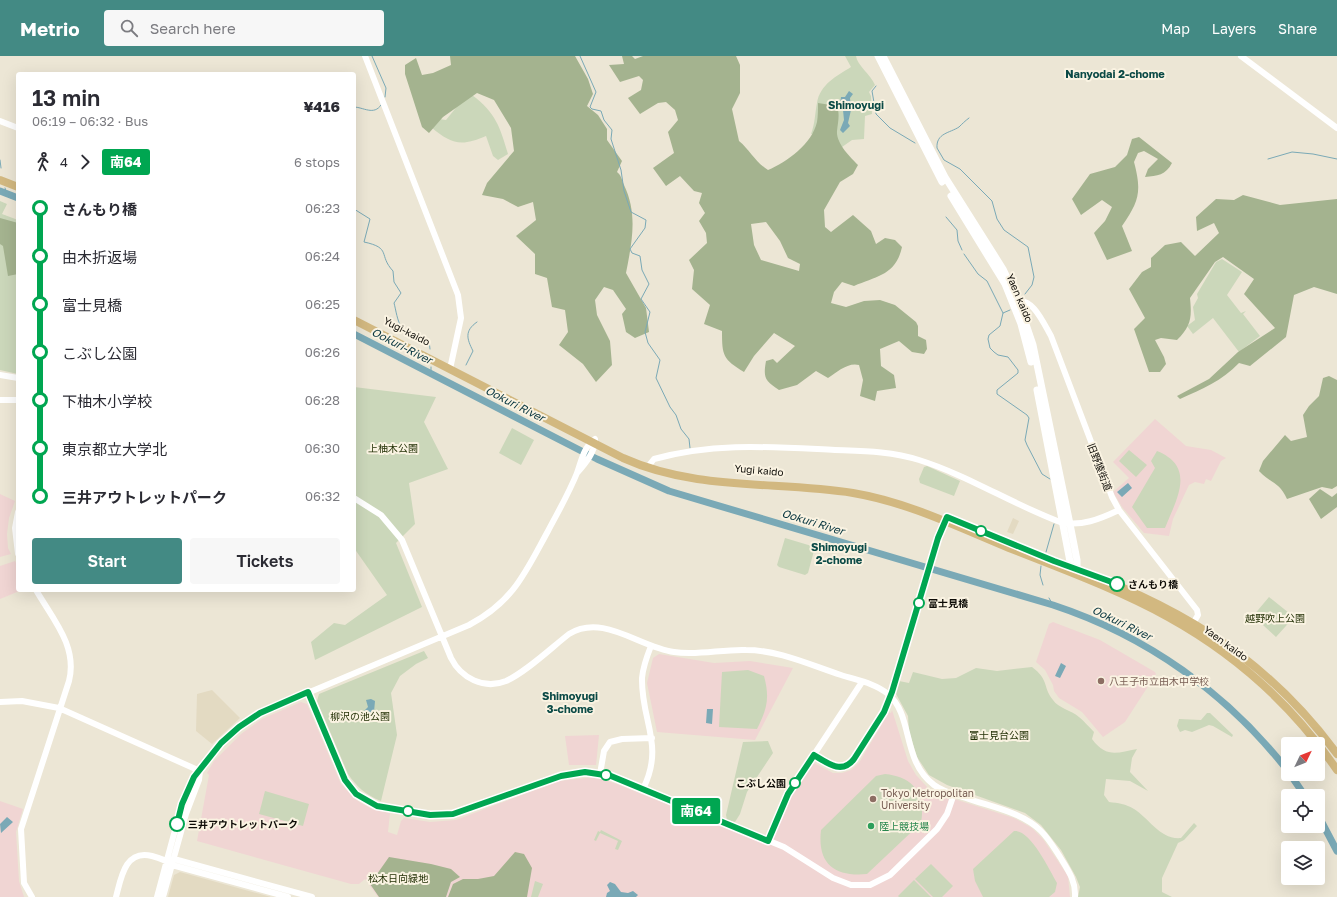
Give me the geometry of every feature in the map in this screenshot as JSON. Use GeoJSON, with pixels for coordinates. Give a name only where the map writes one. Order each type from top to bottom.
{"type":"FeatureCollection","features":[{"type":"Feature","properties":{"kind":"main road","name":"Yaen kaido"},"geometry":{"type":"LineString","coordinates":[[878,56],[936,171],[1016,302]]}},
{"type":"Feature","properties":{"kind":"main road","name":"Yaen kaido"},"geometry":{"type":"LineString","coordinates":[[883,56],[945,177],[998,261],[1016,302],[1032,345],[1067,523],[1073,570]]}},
{"type":"Feature","properties":{"kind":"main road"},"geometry":{"type":"LineString","coordinates":[[0,175],[16,181]]}},
{"type":"Feature","properties":{"kind":"main road"},"geometry":{"type":"LineString","coordinates":[[0,180],[16,186]]}},
{"type":"Feature","properties":{"kind":"main road","name":"Yugi-kaido"},"geometry":{"type":"LineString","coordinates":[[356,316],[450,367]]}},
{"type":"Feature","properties":{"kind":"main road","name":"Yugi-kaido"},"geometry":{"type":"LineString","coordinates":[[356,321],[450,367]]}},
{"type":"Feature","properties":{"kind":"main road","name":"Yugi kaido"},"geometry":{"type":"LineString","coordinates":[[450,367],[592,445],[637,465],[675,476],[703,481],[851,493],[894,502],[946,519]]}},
{"type":"Feature","properties":{"kind":"main road","name":"Yugi kaido"},"geometry":{"type":"LineString","coordinates":[[592,445],[650,464],[700,476],[857,489],[903,500],[1073,570]]}},
{"type":"Feature","properties":{"kind":"main road","name":"Yaen kaido"},"geometry":{"type":"LineString","coordinates":[[1073,570],[1142,595],[1194,623],[1226,644],[1272,681],[1312,723],[1337,754]]}},
{"type":"Feature","properties":{"kind":"main road","name":"Yaen kaido"},"geometry":{"type":"LineString","coordinates":[[1073,570],[1151,609],[1224,652],[1272,694],[1306,729],[1337,770]]}},
{"type":"Feature","properties":{"kind":"street"},"geometry":{"type":"LineString","coordinates":[[365,56],[458,295],[461,318],[450,367]]}},
{"type":"Feature","properties":{"kind":"street"},"geometry":{"type":"LineString","coordinates":[[1241,56],[1337,128]]}},
{"type":"Feature","properties":{"kind":"street"},"geometry":{"type":"LineString","coordinates":[[0,121],[16,127]]}},
{"type":"Feature","properties":{"kind":"street","name":"旧野猿街道"},"geometry":{"type":"LineString","coordinates":[[1016,302],[1026,302],[1032,307],[1051,336],[1101,472],[1119,510],[1197,610],[1198,615],[1194,623]]}},
{"type":"Feature","properties":{"kind":"street"},"geometry":{"type":"LineString","coordinates":[[0,375],[16,378]]}},
{"type":"Feature","properties":{"kind":"street"},"geometry":{"type":"LineString","coordinates":[[0,400],[16,400]]}},
{"type":"Feature","properties":{"kind":"street"},"geometry":{"type":"LineString","coordinates":[[156,897],[182,804],[194,777],[221,743],[247,721],[275,705],[442,636],[486,616],[500,605],[514,590],[529,567],[592,445]]}},
{"type":"Feature","properties":{"kind":"street"},"geometry":{"type":"LineString","coordinates":[[650,464],[654,459],[696,450],[756,446],[894,454],[929,463],[1067,523],[1092,521],[1119,510]]}},
{"type":"Feature","properties":{"kind":"street"},"geometry":{"type":"LineString","coordinates":[[356,499],[375,510],[398,534],[451,658],[459,670],[475,681],[490,684],[502,682],[511,678],[568,634],[587,627],[605,628],[651,646],[681,653],[737,650],[769,652],[862,682],[884,692],[895,702],[902,717],[913,758],[920,770],[934,785],[954,794],[1017,815],[1037,828],[1050,842],[1070,873],[1075,884],[1076,897]]}},
{"type":"Feature","properties":{"kind":"street"},"geometry":{"type":"LineString","coordinates":[[814,755],[828,764],[838,768],[848,765],[854,759],[888,704],[938,538],[946,519]]}},
{"type":"Feature","properties":{"kind":"street"},"geometry":{"type":"LineString","coordinates":[[16,523],[16,537]]}},
{"type":"Feature","properties":{"kind":"street"},"geometry":{"type":"LineString","coordinates":[[32,897],[24,883],[21,834],[24,816],[70,674],[70,652],[64,637],[37,592]]}},
{"type":"Feature","properties":{"kind":"street"},"geometry":{"type":"LineString","coordinates":[[1189,630],[1194,623]]}},
{"type":"Feature","properties":{"kind":"street"},"geometry":{"type":"LineString","coordinates":[[643,789],[653,761],[652,738],[642,683],[644,668],[651,646]]}},
{"type":"Feature","properties":{"kind":"street"},"geometry":{"type":"LineString","coordinates":[[768,841],[788,794],[862,682]]}},
{"type":"Feature","properties":{"kind":"street"},"geometry":{"type":"LineString","coordinates":[[308,692],[347,783],[364,799],[388,808],[438,815],[453,814],[561,776],[585,772],[600,774],[620,779],[768,841],[792,852],[841,882],[851,885],[870,885],[890,875],[930,837],[945,817],[954,794]]}},
{"type":"Feature","properties":{"kind":"street"},"geometry":{"type":"LineString","coordinates":[[0,702],[22,701],[40,703],[59,708],[200,771]]}},
{"type":"Feature","properties":{"kind":"street"},"geometry":{"type":"LineString","coordinates":[[600,774],[604,750],[610,742],[622,739],[652,738]]}},
{"type":"Feature","properties":{"kind":"street"},"geometry":{"type":"LineString","coordinates":[[163,897],[190,803],[199,780],[200,771]]}},
{"type":"Feature","properties":{"kind":"street"},"geometry":{"type":"LineString","coordinates":[[116,897],[124,869],[131,860],[145,855],[167,860],[288,897]]}},
{"type":"Feature","properties":{"kind":"street"},"geometry":{"type":"LineString","coordinates":[[173,862],[312,897]]}},
{"type":"Feature","properties":{"kind":"shaded area"},"geometry":{"type":"Polygon","coordinates":[[[1155,419],[1186,446],[1211,450],[1226,458],[1221,461],[1211,481],[1206,479],[1204,484],[1195,482],[1189,485],[1173,519],[1169,536],[1144,533],[1122,507],[1113,492],[1129,478],[1113,462],[1155,419]]]}},
{"type":"Feature","properties":{"kind":"shaded area"},"geometry":{"type":"Polygon","coordinates":[[[0,494],[15,501],[9,518],[7,534],[8,548],[11,554],[0,557],[0,494]]]}},
{"type":"Feature","properties":{"kind":"shaded area"},"geometry":{"type":"Polygon","coordinates":[[[1013,518],[1019,521],[1013,534],[1007,532],[1013,518]]]}},
{"type":"Feature","properties":{"kind":"shaded area"},"geometry":{"type":"Polygon","coordinates":[[[15,561],[17,592],[0,599],[0,566],[15,561]]]}},
{"type":"Feature","properties":{"kind":"shaded area","name":"八王子市立由木中学校"},"geometry":{"type":"Polygon","coordinates":[[[1053,622],[1100,640],[1156,674],[1125,722],[1103,737],[1082,712],[1059,698],[1054,691],[1053,685],[1045,670],[1036,662],[1049,624],[1053,622]]]}},
{"type":"Feature","properties":{"kind":"shaded area"},"geometry":{"type":"Polygon","coordinates":[[[659,654],[714,663],[750,661],[793,668],[755,740],[657,732],[647,683],[653,658],[659,654]]]}},
{"type":"Feature","properties":{"kind":"shaded area"},"geometry":{"type":"Polygon","coordinates":[[[212,690],[240,718],[212,744],[196,731],[197,694],[212,690]]]}},
{"type":"Feature","properties":{"kind":"shaded area","name":"Tokyo Metropolitan University"},"geometry":{"type":"Polygon","coordinates":[[[301,702],[307,704],[341,784],[361,803],[372,809],[390,813],[388,832],[397,835],[401,821],[404,818],[430,822],[456,820],[559,781],[595,777],[617,784],[770,846],[789,800],[814,763],[833,773],[842,773],[851,770],[859,763],[889,712],[891,713],[892,710],[908,761],[916,775],[929,789],[945,796],[1014,818],[1032,828],[1043,839],[1068,876],[1070,897],[378,897],[365,879],[359,884],[351,884],[197,841],[209,775],[207,773],[214,761],[241,734],[262,719],[301,702]]]}},
{"type":"Feature","properties":{"kind":"shaded area"},"geometry":{"type":"Polygon","coordinates":[[[599,735],[596,765],[569,765],[565,736],[599,735]]]}},
{"type":"Feature","properties":{"kind":"shaded area"},"geometry":{"type":"Polygon","coordinates":[[[0,801],[23,809],[16,832],[19,881],[24,897],[0,897],[0,801]]]}},
{"type":"Feature","properties":{"kind":"shaded area"},"geometry":{"type":"Polygon","coordinates":[[[180,872],[271,897],[168,897],[174,875],[180,872]]]}},
{"type":"Feature","properties":{"kind":"green space"},"geometry":{"type":"Polygon","coordinates":[[[450,56],[575,56],[588,79],[593,94],[587,106],[598,115],[607,129],[607,140],[622,161],[617,172],[620,175],[628,196],[632,217],[632,239],[626,273],[646,308],[649,332],[635,338],[626,332],[622,314],[626,309],[613,290],[604,287],[595,300],[597,315],[610,341],[612,365],[596,382],[583,364],[559,345],[568,332],[565,310],[552,307],[547,278],[535,274],[535,254],[516,236],[536,220],[533,202],[518,207],[503,199],[482,195],[487,183],[514,151],[511,128],[494,100],[477,93],[443,117],[429,133],[422,127],[405,74],[405,65],[416,58],[422,75],[433,73],[451,65],[450,56]]]}},
{"type":"Feature","properties":{"kind":"green space"},"geometry":{"type":"Polygon","coordinates":[[[622,56],[632,56],[635,59],[643,56],[736,56],[740,65],[740,93],[732,109],[739,141],[768,170],[791,157],[810,138],[817,122],[818,103],[837,106],[839,115],[837,136],[844,150],[858,165],[853,174],[840,182],[824,210],[825,227],[831,232],[853,215],[871,231],[876,244],[885,238],[895,240],[902,247],[895,264],[890,269],[878,277],[854,286],[842,282],[834,292],[831,303],[846,307],[864,301],[880,300],[895,305],[916,322],[918,326],[918,336],[926,340],[927,349],[924,354],[912,352],[899,341],[880,349],[881,366],[894,375],[896,388],[877,391],[875,401],[860,396],[863,380],[859,365],[855,364],[843,368],[828,378],[816,371],[797,385],[779,390],[766,378],[766,361],[773,359],[777,363],[795,346],[774,333],[754,356],[744,372],[728,360],[723,352],[722,331],[704,324],[710,305],[692,289],[694,270],[689,260],[707,243],[706,233],[699,221],[705,213],[699,203],[702,193],[694,191],[680,176],[666,186],[653,168],[674,153],[668,132],[678,120],[675,110],[666,102],[658,103],[640,114],[628,98],[641,90],[643,80],[639,76],[620,82],[609,65],[624,64],[622,56]],[[766,222],[751,224],[754,245],[761,260],[799,271],[800,264],[788,258],[780,241],[766,222]]]}},
{"type":"Feature","properties":{"kind":"green space"},"geometry":{"type":"Polygon","coordinates":[[[845,56],[856,56],[859,63],[875,85],[869,92],[871,96],[872,114],[865,116],[864,139],[852,140],[842,147],[828,131],[811,134],[819,96],[830,81],[851,67],[845,56]]]}},
{"type":"Feature","properties":{"kind":"green space"},"geometry":{"type":"Polygon","coordinates":[[[472,95],[492,114],[499,128],[508,154],[498,160],[493,156],[486,136],[470,142],[457,142],[438,133],[431,127],[439,119],[446,120],[463,99],[472,95]]]}},
{"type":"Feature","properties":{"kind":"green space"},"geometry":{"type":"Polygon","coordinates":[[[1139,137],[1172,163],[1167,170],[1161,174],[1145,177],[1148,169],[1158,159],[1144,151],[1138,153],[1134,162],[1138,181],[1137,196],[1132,210],[1122,226],[1132,251],[1107,260],[1094,233],[1105,221],[1112,207],[1102,200],[1081,215],[1072,199],[1090,174],[1115,167],[1127,155],[1132,139],[1139,137]]]}},
{"type":"Feature","properties":{"kind":"green space"},"geometry":{"type":"Polygon","coordinates":[[[1243,195],[1280,205],[1337,199],[1337,294],[1314,287],[1294,295],[1286,337],[1250,366],[1239,363],[1219,380],[1180,399],[1177,396],[1209,379],[1238,352],[1275,328],[1244,294],[1254,279],[1223,257],[1215,262],[1190,298],[1190,321],[1182,335],[1177,340],[1161,338],[1155,340],[1166,364],[1160,372],[1149,372],[1134,329],[1145,318],[1129,289],[1142,272],[1151,267],[1151,258],[1165,245],[1181,242],[1195,256],[1219,233],[1214,223],[1197,231],[1196,217],[1216,199],[1234,200],[1243,195]]]}},
{"type":"Feature","properties":{"kind":"green space"},"geometry":{"type":"Polygon","coordinates":[[[0,201],[7,204],[2,214],[16,219],[16,374],[0,370],[0,201]]]}},
{"type":"Feature","properties":{"kind":"green space"},"geometry":{"type":"Polygon","coordinates":[[[0,218],[16,222],[16,274],[8,276],[3,246],[0,244],[0,218]]]}},
{"type":"Feature","properties":{"kind":"green space"},"geometry":{"type":"Polygon","coordinates":[[[1222,259],[1242,272],[1227,295],[1241,313],[1246,311],[1243,314],[1260,336],[1239,352],[1213,318],[1193,334],[1187,326],[1195,320],[1193,307],[1198,298],[1197,294],[1216,262],[1222,259]]]}},
{"type":"Feature","properties":{"kind":"green space"},"geometry":{"type":"Polygon","coordinates":[[[1329,376],[1337,380],[1337,486],[1332,489],[1322,487],[1287,499],[1278,486],[1259,471],[1263,461],[1285,435],[1291,441],[1307,437],[1303,415],[1309,406],[1319,396],[1323,378],[1329,376]]]}},
{"type":"Feature","properties":{"kind":"green space","name":"上柚木公園"},"geometry":{"type":"Polygon","coordinates":[[[356,387],[436,397],[424,422],[448,469],[409,483],[415,524],[396,543],[422,607],[315,660],[311,642],[334,623],[345,625],[387,595],[356,551],[356,387]]]}},
{"type":"Feature","properties":{"kind":"green space"},"geometry":{"type":"Polygon","coordinates":[[[512,428],[534,440],[521,465],[499,453],[512,428]]]}},
{"type":"Feature","properties":{"kind":"green space"},"geometry":{"type":"Polygon","coordinates":[[[1129,450],[1147,465],[1136,477],[1119,461],[1129,450]]]}},
{"type":"Feature","properties":{"kind":"green space"},"geometry":{"type":"Polygon","coordinates":[[[1157,451],[1169,458],[1177,466],[1180,475],[1180,485],[1178,496],[1165,528],[1147,528],[1132,507],[1155,468],[1151,461],[1157,451]]]}},
{"type":"Feature","properties":{"kind":"green space"},"geometry":{"type":"Polygon","coordinates":[[[927,466],[960,481],[954,496],[920,483],[919,479],[924,467],[927,466]]]}},
{"type":"Feature","properties":{"kind":"green space"},"geometry":{"type":"Polygon","coordinates":[[[1320,489],[1332,497],[1337,493],[1337,507],[1321,519],[1309,499],[1320,489]]]}},
{"type":"Feature","properties":{"kind":"green space"},"geometry":{"type":"Polygon","coordinates":[[[785,538],[815,547],[808,573],[805,575],[779,567],[777,565],[785,538]]]}},
{"type":"Feature","properties":{"kind":"green space","name":"越野吹上公園"},"geometry":{"type":"Polygon","coordinates":[[[1269,597],[1294,617],[1276,637],[1253,616],[1269,597]]]}},
{"type":"Feature","properties":{"kind":"green space","name":"柳沢の池公園"},"geometry":{"type":"Polygon","coordinates":[[[424,651],[428,658],[416,664],[400,676],[391,693],[397,735],[381,801],[362,790],[348,774],[317,701],[319,694],[424,651]]]}},
{"type":"Feature","properties":{"kind":"green space","name":"富士見台公園"},"geometry":{"type":"Polygon","coordinates":[[[1032,667],[1044,680],[1055,703],[1083,720],[1094,732],[1092,739],[1102,749],[1107,752],[1118,753],[1137,749],[1132,758],[1130,772],[1148,791],[1130,781],[1106,779],[1104,795],[1109,802],[1131,807],[1155,828],[1167,836],[1174,838],[1181,838],[1194,823],[1197,826],[1184,840],[1178,843],[1162,878],[1162,892],[1172,897],[1078,897],[1080,887],[1076,877],[1061,850],[1041,825],[1025,813],[947,785],[929,775],[917,757],[909,731],[908,716],[895,692],[899,681],[909,683],[913,672],[942,679],[956,678],[976,668],[997,671],[1032,667]]]}},
{"type":"Feature","properties":{"kind":"green space"},"geometry":{"type":"Polygon","coordinates":[[[748,670],[764,676],[766,684],[767,697],[765,709],[757,729],[719,727],[722,672],[748,670]]]}},
{"type":"Feature","properties":{"kind":"green space"},"geometry":{"type":"Polygon","coordinates":[[[1207,713],[1210,713],[1233,735],[1232,737],[1209,725],[1192,732],[1185,730],[1180,732],[1177,726],[1179,719],[1201,720],[1207,713]]]}},
{"type":"Feature","properties":{"kind":"green space"},"geometry":{"type":"Polygon","coordinates":[[[768,741],[773,753],[747,792],[740,814],[735,822],[727,820],[726,815],[743,742],[768,741]]]}},
{"type":"Feature","properties":{"kind":"green space","name":"陸上競技場"},"geometry":{"type":"Polygon","coordinates":[[[885,774],[904,779],[916,789],[922,804],[921,823],[867,874],[846,873],[837,870],[830,866],[825,860],[822,852],[821,830],[876,776],[885,774]]]}},
{"type":"Feature","properties":{"kind":"green space"},"geometry":{"type":"Polygon","coordinates":[[[265,791],[309,804],[303,826],[259,814],[265,791]]]}},
{"type":"Feature","properties":{"kind":"green space"},"geometry":{"type":"Polygon","coordinates":[[[601,830],[622,841],[618,850],[615,849],[618,841],[600,833],[596,841],[594,840],[598,831],[600,832],[601,830]]]}},
{"type":"Feature","properties":{"kind":"green space"},"geometry":{"type":"Polygon","coordinates":[[[1014,831],[1020,832],[1033,843],[1057,883],[1055,892],[1049,897],[983,897],[975,881],[973,869],[1014,831]]]}},
{"type":"Feature","properties":{"kind":"green space","name":"松木日向緑地"},"geometry":{"type":"Polygon","coordinates":[[[515,852],[524,854],[532,868],[527,897],[448,897],[453,884],[463,879],[478,879],[494,876],[515,852]]]}},
{"type":"Feature","properties":{"kind":"green space","name":"松木日向緑地"},"geometry":{"type":"Polygon","coordinates":[[[389,857],[451,869],[460,877],[451,882],[446,897],[379,897],[370,884],[389,857]]]}},
{"type":"Feature","properties":{"kind":"green space"},"geometry":{"type":"Polygon","coordinates":[[[931,864],[953,886],[942,897],[933,897],[915,879],[931,864]]]}},
{"type":"Feature","properties":{"kind":"green space"},"geometry":{"type":"Polygon","coordinates":[[[914,880],[931,897],[898,896],[914,880]]]}},
{"type":"Feature","properties":{"kind":"green space"},"geometry":{"type":"Polygon","coordinates":[[[535,881],[543,884],[538,897],[531,897],[535,881]]]}},
{"type":"Feature","properties":{"kind":"water"},"geometry":{"type":"Polygon","coordinates":[[[849,91],[853,94],[850,98],[851,110],[848,123],[850,126],[843,133],[840,130],[844,120],[843,110],[840,106],[841,97],[845,97],[849,91]]]}},
{"type":"Feature","properties":{"kind":"water"},"geometry":{"type":"Polygon","coordinates":[[[1128,483],[1132,488],[1122,497],[1117,492],[1128,483]]]}},
{"type":"Feature","properties":{"kind":"water"},"geometry":{"type":"Polygon","coordinates":[[[1061,663],[1066,666],[1060,678],[1055,676],[1061,663]]]}},
{"type":"Feature","properties":{"kind":"water"},"geometry":{"type":"Polygon","coordinates":[[[371,699],[375,701],[374,712],[364,717],[364,711],[368,707],[366,700],[371,699]]]}},
{"type":"Feature","properties":{"kind":"water"},"geometry":{"type":"Polygon","coordinates":[[[707,709],[713,709],[712,724],[706,723],[707,709]]]}},
{"type":"Feature","properties":{"kind":"water"},"geometry":{"type":"Polygon","coordinates":[[[7,817],[13,822],[1,833],[0,824],[7,817]]]}},
{"type":"Feature","properties":{"kind":"water"},"geometry":{"type":"Polygon","coordinates":[[[610,882],[615,884],[621,892],[628,893],[633,891],[638,895],[636,897],[606,897],[607,893],[610,891],[607,885],[610,882]]]}},
{"type":"Feature","properties":{"kind":"waterway"},"geometry":{"type":"LineString","coordinates":[[372,56],[386,88],[385,97]]}},
{"type":"Feature","properties":{"kind":"waterway"},"geometry":{"type":"LineString","coordinates":[[580,56],[596,92],[590,107],[601,111],[604,120],[612,130],[611,139],[621,170],[624,191],[631,212],[646,220],[645,228],[630,249],[632,253],[640,256],[642,270],[649,284],[641,299],[650,312],[645,332],[648,343],[660,360],[656,378],[670,407],[676,415],[681,429],[689,439],[690,448]]}},
{"type":"Feature","properties":{"kind":"waterway"},"geometry":{"type":"LineString","coordinates":[[876,86],[872,91],[876,114],[890,128],[915,143]]}},
{"type":"Feature","properties":{"kind":"waterway"},"geometry":{"type":"LineString","coordinates":[[356,107],[375,110],[381,105]]}},
{"type":"Feature","properties":{"kind":"waterway"},"geometry":{"type":"LineString","coordinates":[[969,118],[959,127],[941,136],[937,143],[937,148],[944,160],[960,169],[992,201],[997,219],[1004,230],[1028,247],[1034,277],[1032,285],[1025,294]]}},
{"type":"Feature","properties":{"kind":"waterway"},"geometry":{"type":"LineString","coordinates":[[1268,159],[1292,152],[1313,154],[1337,159]]}},
{"type":"Feature","properties":{"kind":"waterway"},"geometry":{"type":"LineString","coordinates":[[0,160],[1,168]]}},
{"type":"Feature","properties":{"kind":"waterway","name":"Ookuri-River"},"geometry":{"type":"LineString","coordinates":[[5,188],[7,194]]}},
{"type":"Feature","properties":{"kind":"waterway","name":"Ookuri-River"},"geometry":{"type":"LineString","coordinates":[[0,191],[16,197]]}},
{"type":"Feature","properties":{"kind":"waterway"},"geometry":{"type":"LineString","coordinates":[[356,210],[370,219],[364,242],[373,244],[382,250],[386,261],[393,271],[394,282],[401,293],[394,303],[400,325],[405,331],[418,334],[426,338],[429,342],[430,349]]}},
{"type":"Feature","properties":{"kind":"waterway"},"geometry":{"type":"LineString","coordinates":[[946,217],[957,230],[958,241],[962,250]]}},
{"type":"Feature","properties":{"kind":"waterway"},"geometry":{"type":"LineString","coordinates":[[964,254],[978,274],[987,281],[1003,313]]}},
{"type":"Feature","properties":{"kind":"waterway"},"geometry":{"type":"LineString","coordinates":[[1010,310],[1003,313],[1000,326],[989,335],[988,339],[990,348],[998,355],[1008,357],[1018,370],[1018,373],[997,390],[997,394],[1029,418],[1025,440],[1042,474],[1050,479]]}},
{"type":"Feature","properties":{"kind":"waterway"},"geometry":{"type":"LineString","coordinates":[[466,365],[473,351],[469,343],[468,332],[477,322]]}},
{"type":"Feature","properties":{"kind":"waterway","name":"Ookuri River"},"geometry":{"type":"LineString","coordinates":[[356,335],[597,459],[669,491],[1053,605],[1088,618],[1121,633],[1183,670],[1212,692],[1239,717],[1281,763]]}},
{"type":"Feature","properties":{"kind":"waterway","name":"Ookuri-River"},"geometry":{"type":"LineString","coordinates":[[431,367],[431,373]]}},
{"type":"Feature","properties":{"kind":"waterway"},"geometry":{"type":"LineString","coordinates":[[1046,552],[1054,524]]}},
{"type":"Feature","properties":{"kind":"waterway"},"geometry":{"type":"LineString","coordinates":[[1041,566],[1040,575],[1043,585]]}},
{"type":"Feature","properties":{"kind":"waterway","name":"Ookuri River"},"geometry":{"type":"LineString","coordinates":[[1049,598],[1053,605]]}},
{"type":"Feature","properties":{"kind":"waterway","name":"Ookuri River"},"geometry":{"type":"LineString","coordinates":[[1295,781],[1300,789]]}},
{"type":"Feature","properties":{"kind":"waterway","name":"Ookuri River"},"geometry":{"type":"LineString","coordinates":[[1325,828],[1337,851]]}},
{"type":"Feature","properties":{"kind":"bus line","name":"南64"},"geometry":{"type":"LineString","coordinates":[[177,824],[182,804],[194,777],[221,743],[232,732],[260,713],[275,705],[308,692],[345,780],[356,794],[377,806],[430,815],[447,815],[465,811],[551,779],[585,772],[620,779],[768,841],[788,794],[814,755],[828,764],[838,768],[848,765],[854,759],[884,712],[892,692],[938,538],[947,517],[1054,561],[1117,584]]}},
{"type":"Feature","properties":{"kind":"place","name":"さんもり橋"},"geometry":{"type":"Point","coordinates":[1117,584]}},
{"type":"Feature","properties":{"kind":"place","name":"富士見橋"},"geometry":{"type":"Point","coordinates":[919,603]}},
{"type":"Feature","properties":{"kind":"place","name":"八王子市立由木中学校"},"geometry":{"type":"Point","coordinates":[1101,681]}},
{"type":"Feature","properties":{"kind":"place","name":"こぶし公園"},"geometry":{"type":"Point","coordinates":[795,783]}},
{"type":"Feature","properties":{"kind":"place","name":"Tokyo Metropolitan University"},"geometry":{"type":"Point","coordinates":[873,799]}},
{"type":"Feature","properties":{"kind":"place","name":"三井アウトレットパーク"},"geometry":{"type":"Point","coordinates":[177,824]}},
{"type":"Feature","properties":{"kind":"place","name":"陸上競技場"},"geometry":{"type":"Point","coordinates":[871,826]}},
{"type":"Feature","properties":{"kind":"district","name":"Nanyodai 2-chome"},"geometry":{"type":"Point","coordinates":[1115,74]}},
{"type":"Feature","properties":{"kind":"district","name":"Shimoyugi"},"geometry":{"type":"Point","coordinates":[856,105]}},
{"type":"Feature","properties":{"kind":"district","name":"Shimoyugi 2-chome"},"geometry":{"type":"Point","coordinates":[839,553]}},
{"type":"Feature","properties":{"kind":"district","name":"Shimoyugi 3-chome"},"geometry":{"type":"Point","coordinates":[570,702]}}]}
